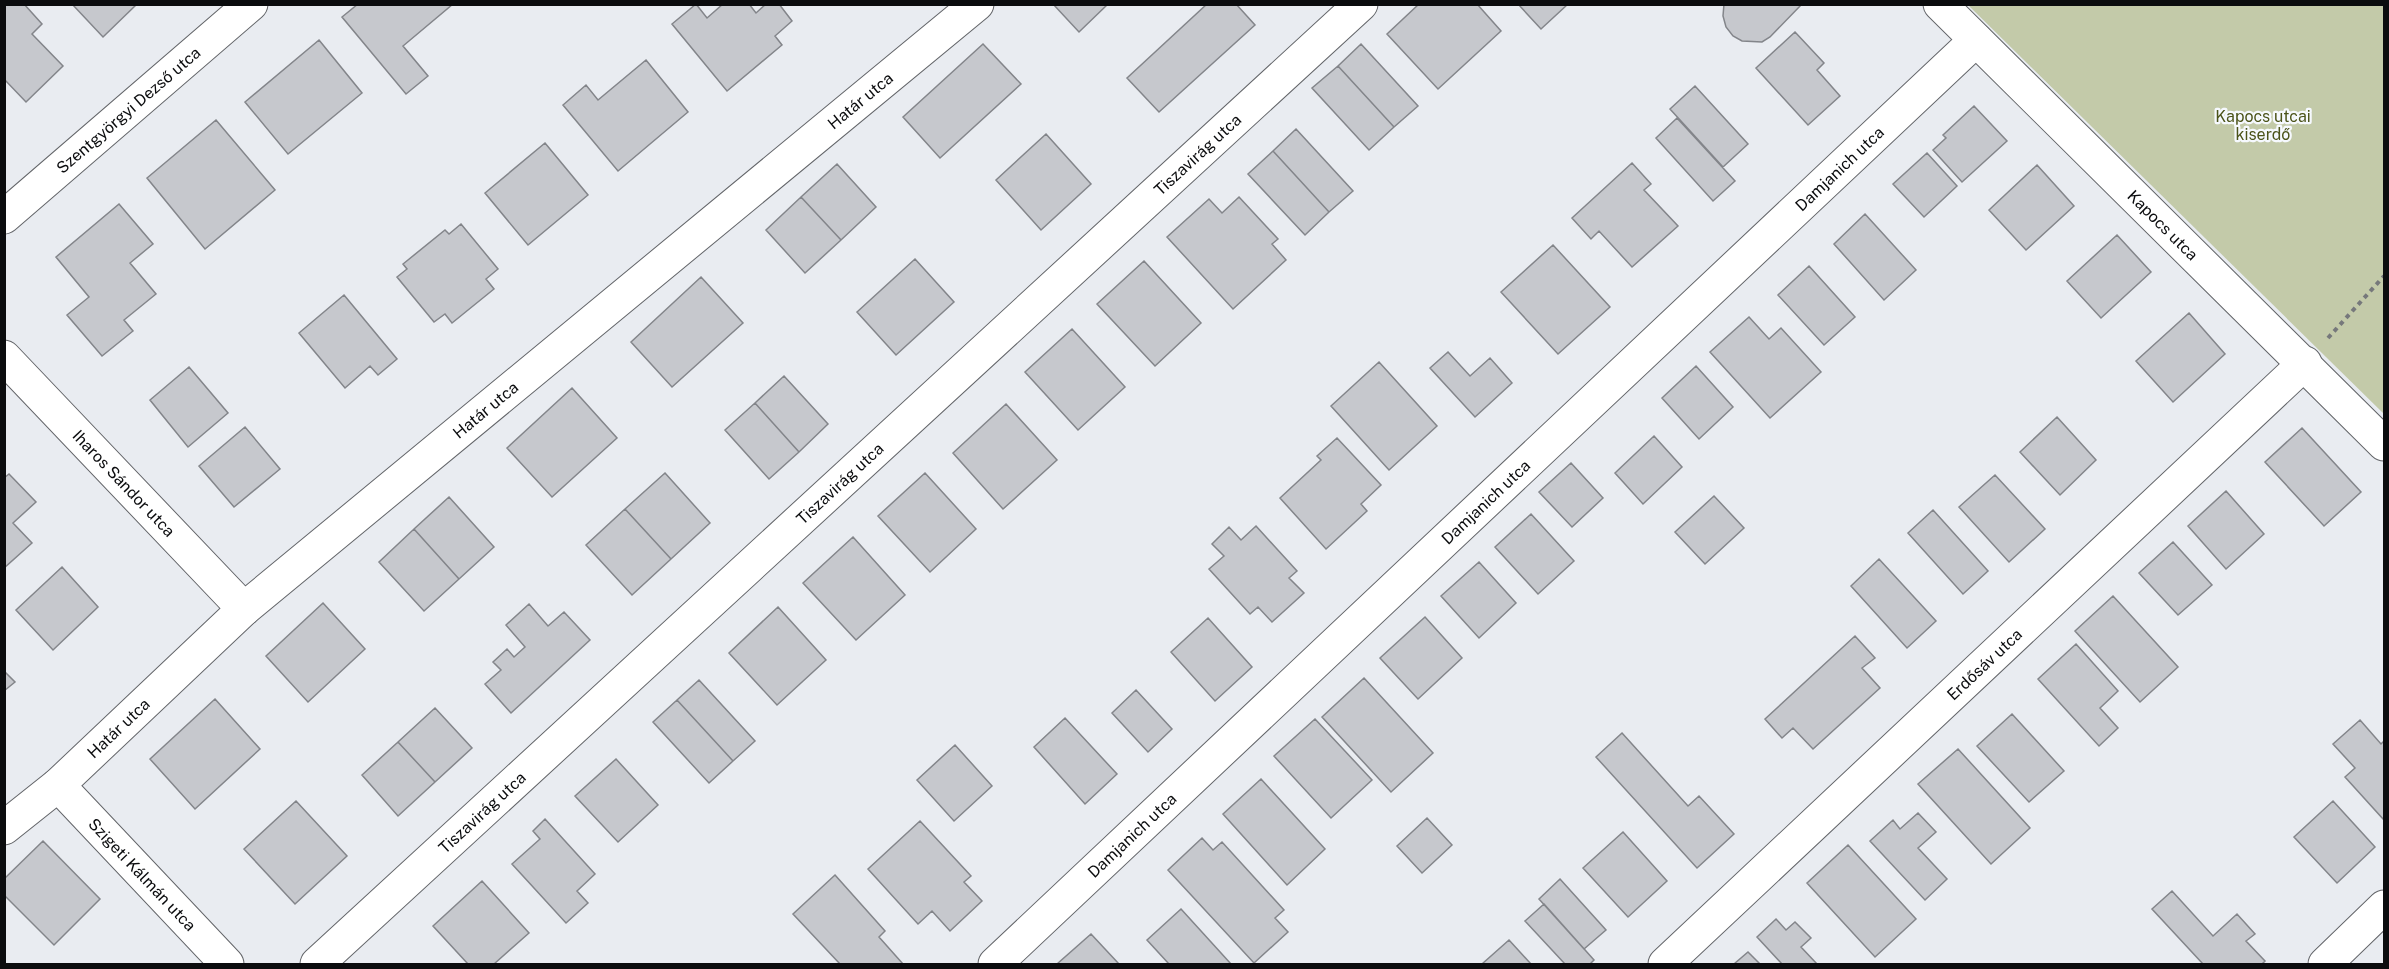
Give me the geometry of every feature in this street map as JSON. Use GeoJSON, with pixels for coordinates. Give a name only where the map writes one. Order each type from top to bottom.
{"type":"FeatureCollection","features":[{"type":"Feature","properties":{"kind":"street","name":"Szentgyörgyi Dezső utca"},"geometry":{"type":"LineString","coordinates":[[4,218],[251,4]]}},
{"type":"Feature","properties":{"kind":"street","name":"Határ utca"},"geometry":{"type":"LineString","coordinates":[[4,828],[58,784],[244,609],[977,4]]}},
{"type":"Feature","properties":{"kind":"street","name":"Tiszavirág utca"},"geometry":{"type":"LineString","coordinates":[[317,964],[1361,4]]}},
{"type":"Feature","properties":{"kind":"street","name":"Kapocs utca"},"geometry":{"type":"LineString","coordinates":[[1940,4],[2385,444]]}},
{"type":"Feature","properties":{"kind":"street","name":"Damjanich utca"},"geometry":{"type":"LineString","coordinates":[[995,964],[1976,40]]}},
{"type":"Feature","properties":{"kind":"street","name":"Iharos Sándor utca"},"geometry":{"type":"LineString","coordinates":[[4,357],[244,609]]}},
{"type":"Feature","properties":{"kind":"street","name":"Erdősáv utca"},"geometry":{"type":"LineString","coordinates":[[1665,964],[2305,363]]}},
{"type":"Feature","properties":{"kind":"street","name":"Szigeti Kálmán utca"},"geometry":{"type":"LineString","coordinates":[[58,784],[227,964]]}},
{"type":"Feature","properties":{"kind":"street"},"geometry":{"type":"LineString","coordinates":[[2325,964],[2385,907]]}},
{"type":"Feature","properties":{"kind":"path"},"geometry":{"type":"LineString","coordinates":[[2305,363],[2385,276]]}},
{"type":"Feature","properties":{"kind":"green space","name":"Kapocs utcai kiserdő"},"geometry":{"type":"Polygon","coordinates":[[[1968,5],[2384,5],[2384,414],[1968,5]]]}},
{"type":"Feature","properties":{"kind":"building"},"geometry":{"type":"Polygon","coordinates":[[[4,4],[24,4],[42,24],[32,34],[63,66],[26,102],[4,79],[4,4]]]}},
{"type":"Feature","properties":{"kind":"building"},"geometry":{"type":"Polygon","coordinates":[[[72,4],[137,4],[103,37],[72,4]]]}},
{"type":"Feature","properties":{"kind":"building"},"geometry":{"type":"Polygon","coordinates":[[[358,4],[453,4],[403,46],[428,76],[406,94],[342,17],[358,4]]]}},
{"type":"Feature","properties":{"kind":"building"},"geometry":{"type":"Polygon","coordinates":[[[696,4],[707,18],[723,4],[749,4],[756,13],[766,4],[779,4],[792,21],[775,36],[782,45],[727,91],[672,24],[696,4]]]}},
{"type":"Feature","properties":{"kind":"building"},"geometry":{"type":"Polygon","coordinates":[[[1053,4],[1108,4],[1079,32],[1053,4]]]}},
{"type":"Feature","properties":{"kind":"building"},"geometry":{"type":"Polygon","coordinates":[[[1207,4],[1236,4],[1255,25],[1159,112],[1127,78],[1207,4]]]}},
{"type":"Feature","properties":{"kind":"building"},"geometry":{"type":"Polygon","coordinates":[[[1419,4],[1477,4],[1501,31],[1438,89],[1387,34],[1419,4]]]}},
{"type":"Feature","properties":{"kind":"building"},"geometry":{"type":"Polygon","coordinates":[[[1518,4],[1568,4],[1541,29],[1518,4]]]}},
{"type":"Feature","properties":{"kind":"building"},"geometry":{"type":"Polygon","coordinates":[[[1724,4],[1802,4],[1770,37],[1762,42],[1742,41],[1733,36],[1726,27],[1723,16],[1724,4]]]}},
{"type":"Feature","properties":{"kind":"building"},"geometry":{"type":"Polygon","coordinates":[[[1795,32],[1824,63],[1817,70],[1840,96],[1808,125],[1756,68],[1795,32]]]}},
{"type":"Feature","properties":{"kind":"building"},"geometry":{"type":"Polygon","coordinates":[[[319,40],[362,93],[288,154],[245,102],[319,40]]]}},
{"type":"Feature","properties":{"kind":"building"},"geometry":{"type":"Polygon","coordinates":[[[983,44],[1021,84],[940,158],[903,117],[983,44]]]}},
{"type":"Feature","properties":{"kind":"building"},"geometry":{"type":"Polygon","coordinates":[[[1361,44],[1418,106],[1394,127],[1338,66],[1361,44]]]}},
{"type":"Feature","properties":{"kind":"building"},"geometry":{"type":"Polygon","coordinates":[[[646,60],[688,112],[618,171],[563,105],[586,85],[598,100],[646,60]]]}},
{"type":"Feature","properties":{"kind":"building"},"geometry":{"type":"Polygon","coordinates":[[[1338,66],[1394,127],[1369,150],[1312,88],[1338,66]]]}},
{"type":"Feature","properties":{"kind":"building"},"geometry":{"type":"Polygon","coordinates":[[[1695,86],[1748,144],[1723,167],[1670,109],[1695,86]]]}},
{"type":"Feature","properties":{"kind":"building"},"geometry":{"type":"Polygon","coordinates":[[[1974,106],[2007,141],[1962,182],[1933,150],[1946,138],[1943,135],[1974,106]]]}},
{"type":"Feature","properties":{"kind":"building"},"geometry":{"type":"Polygon","coordinates":[[[1677,118],[1735,181],[1713,201],[1656,138],[1677,118]]]}},
{"type":"Feature","properties":{"kind":"building"},"geometry":{"type":"Polygon","coordinates":[[[216,120],[275,190],[205,249],[147,178],[216,120]]]}},
{"type":"Feature","properties":{"kind":"building"},"geometry":{"type":"Polygon","coordinates":[[[1296,129],[1353,191],[1329,212],[1273,151],[1296,129]]]}},
{"type":"Feature","properties":{"kind":"building"},"geometry":{"type":"Polygon","coordinates":[[[1046,134],[1091,184],[1041,230],[996,180],[1046,134]]]}},
{"type":"Feature","properties":{"kind":"building"},"geometry":{"type":"Polygon","coordinates":[[[545,143],[588,195],[528,245],[485,193],[545,143]]]}},
{"type":"Feature","properties":{"kind":"building"},"geometry":{"type":"Polygon","coordinates":[[[1273,151],[1329,212],[1305,235],[1248,174],[1273,151]]]}},
{"type":"Feature","properties":{"kind":"building"},"geometry":{"type":"Polygon","coordinates":[[[1927,153],[1957,186],[1924,217],[1893,184],[1927,153]]]}},
{"type":"Feature","properties":{"kind":"building"},"geometry":{"type":"Polygon","coordinates":[[[1632,163],[1651,184],[1644,190],[1678,226],[1632,267],[1599,231],[1591,239],[1572,218],[1632,163]]]}},
{"type":"Feature","properties":{"kind":"building"},"geometry":{"type":"Polygon","coordinates":[[[837,164],[876,207],[841,240],[801,197],[837,164]]]}},
{"type":"Feature","properties":{"kind":"building"},"geometry":{"type":"Polygon","coordinates":[[[2037,165],[2074,206],[2026,250],[1989,210],[2037,165]]]}},
{"type":"Feature","properties":{"kind":"building"},"geometry":{"type":"Polygon","coordinates":[[[801,197],[841,240],[805,273],[766,230],[801,197]]]}},
{"type":"Feature","properties":{"kind":"building"},"geometry":{"type":"Polygon","coordinates":[[[1239,197],[1278,239],[1272,244],[1286,260],[1233,309],[1167,237],[1209,199],[1222,213],[1239,197]]]}},
{"type":"Feature","properties":{"kind":"building"},"geometry":{"type":"Polygon","coordinates":[[[119,204],[153,244],[130,263],[156,294],[124,320],[133,331],[102,356],[67,315],[89,297],[56,257],[119,204]]]}},
{"type":"Feature","properties":{"kind":"building"},"geometry":{"type":"Polygon","coordinates":[[[1865,214],[1916,270],[1884,300],[1834,244],[1865,214]]]}},
{"type":"Feature","properties":{"kind":"building"},"geometry":{"type":"Polygon","coordinates":[[[461,224],[498,269],[486,279],[494,289],[452,323],[445,314],[434,322],[397,277],[407,269],[403,264],[445,230],[449,234],[461,224]]]}},
{"type":"Feature","properties":{"kind":"building"},"geometry":{"type":"Polygon","coordinates":[[[2117,235],[2151,272],[2101,318],[2067,281],[2117,235]]]}},
{"type":"Feature","properties":{"kind":"building"},"geometry":{"type":"Polygon","coordinates":[[[1553,245],[1610,307],[1558,354],[1501,292],[1553,245]]]}},
{"type":"Feature","properties":{"kind":"building"},"geometry":{"type":"Polygon","coordinates":[[[915,259],[954,302],[896,355],[857,312],[915,259]]]}},
{"type":"Feature","properties":{"kind":"building"},"geometry":{"type":"Polygon","coordinates":[[[1144,261],[1201,323],[1155,366],[1097,304],[1144,261]]]}},
{"type":"Feature","properties":{"kind":"building"},"geometry":{"type":"Polygon","coordinates":[[[1809,266],[1855,317],[1824,345],[1778,295],[1809,266]]]}},
{"type":"Feature","properties":{"kind":"building"},"geometry":{"type":"Polygon","coordinates":[[[701,277],[743,323],[672,387],[631,342],[701,277]]]}},
{"type":"Feature","properties":{"kind":"building"},"geometry":{"type":"Polygon","coordinates":[[[344,295],[397,359],[378,375],[370,366],[345,388],[299,333],[344,295]]]}},
{"type":"Feature","properties":{"kind":"building"},"geometry":{"type":"Polygon","coordinates":[[[2189,313],[2225,354],[2173,402],[2136,361],[2189,313]]]}},
{"type":"Feature","properties":{"kind":"building"},"geometry":{"type":"Polygon","coordinates":[[[1749,317],[1769,339],[1781,328],[1821,372],[1770,418],[1710,352],[1749,317]]]}},
{"type":"Feature","properties":{"kind":"building"},"geometry":{"type":"Polygon","coordinates":[[[1072,329],[1125,387],[1078,430],[1025,372],[1072,329]]]}},
{"type":"Feature","properties":{"kind":"building"},"geometry":{"type":"Polygon","coordinates":[[[1448,352],[1470,376],[1490,358],[1512,383],[1475,417],[1430,368],[1448,352]]]}},
{"type":"Feature","properties":{"kind":"building"},"geometry":{"type":"Polygon","coordinates":[[[1379,362],[1437,426],[1389,470],[1331,406],[1379,362]]]}},
{"type":"Feature","properties":{"kind":"building"},"geometry":{"type":"Polygon","coordinates":[[[1696,366],[1733,407],[1699,439],[1662,398],[1696,366]]]}},
{"type":"Feature","properties":{"kind":"building"},"geometry":{"type":"Polygon","coordinates":[[[189,367],[228,413],[188,447],[150,400],[189,367]]]}},
{"type":"Feature","properties":{"kind":"building"},"geometry":{"type":"Polygon","coordinates":[[[784,376],[828,424],[799,452],[755,403],[784,376]]]}},
{"type":"Feature","properties":{"kind":"building"},"geometry":{"type":"Polygon","coordinates":[[[572,388],[617,438],[552,497],[507,448],[572,388]]]}},
{"type":"Feature","properties":{"kind":"building"},"geometry":{"type":"Polygon","coordinates":[[[755,403],[799,452],[769,479],[725,430],[755,403]]]}},
{"type":"Feature","properties":{"kind":"building"},"geometry":{"type":"Polygon","coordinates":[[[1006,404],[1057,460],[1003,509],[953,453],[1006,404]]]}},
{"type":"Feature","properties":{"kind":"building"},"geometry":{"type":"Polygon","coordinates":[[[2057,417],[2096,460],[2060,495],[2020,452],[2057,417]]]}},
{"type":"Feature","properties":{"kind":"building"},"geometry":{"type":"Polygon","coordinates":[[[245,427],[280,469],[234,507],[199,466],[245,427]]]}},
{"type":"Feature","properties":{"kind":"building"},"geometry":{"type":"Polygon","coordinates":[[[2302,428],[2361,492],[2324,526],[2265,462],[2302,428]]]}},
{"type":"Feature","properties":{"kind":"building"},"geometry":{"type":"Polygon","coordinates":[[[1654,436],[1682,467],[1643,504],[1615,473],[1654,436]]]}},
{"type":"Feature","properties":{"kind":"building"},"geometry":{"type":"Polygon","coordinates":[[[1337,438],[1381,485],[1361,504],[1367,511],[1326,549],[1280,498],[1321,460],[1317,456],[1337,438]]]}},
{"type":"Feature","properties":{"kind":"building"},"geometry":{"type":"Polygon","coordinates":[[[1571,463],[1603,498],[1572,527],[1539,492],[1571,463]]]}},
{"type":"Feature","properties":{"kind":"building"},"geometry":{"type":"Polygon","coordinates":[[[665,473],[710,523],[671,559],[625,509],[665,473]]]}},
{"type":"Feature","properties":{"kind":"building"},"geometry":{"type":"Polygon","coordinates":[[[925,473],[976,529],[930,572],[878,516],[925,473]]]}},
{"type":"Feature","properties":{"kind":"building"},"geometry":{"type":"Polygon","coordinates":[[[9,474],[36,502],[13,523],[32,543],[4,568],[4,478],[9,474]]]}},
{"type":"Feature","properties":{"kind":"building"},"geometry":{"type":"Polygon","coordinates":[[[1995,475],[2045,529],[2009,562],[1959,507],[1995,475]]]}},
{"type":"Feature","properties":{"kind":"building"},"geometry":{"type":"Polygon","coordinates":[[[2226,491],[2264,534],[2226,569],[2188,526],[2226,491]]]}},
{"type":"Feature","properties":{"kind":"building"},"geometry":{"type":"Polygon","coordinates":[[[1714,496],[1744,528],[1705,564],[1675,532],[1714,496]]]}},
{"type":"Feature","properties":{"kind":"building"},"geometry":{"type":"Polygon","coordinates":[[[449,497],[494,547],[459,579],[414,529],[449,497]]]}},
{"type":"Feature","properties":{"kind":"building"},"geometry":{"type":"Polygon","coordinates":[[[625,509],[671,559],[632,595],[586,545],[625,509]]]}},
{"type":"Feature","properties":{"kind":"building"},"geometry":{"type":"Polygon","coordinates":[[[1933,510],[1988,571],[1963,594],[1908,533],[1933,510]]]}},
{"type":"Feature","properties":{"kind":"building"},"geometry":{"type":"Polygon","coordinates":[[[1531,514],[1574,561],[1538,594],[1495,547],[1531,514]]]}},
{"type":"Feature","properties":{"kind":"building"},"geometry":{"type":"Polygon","coordinates":[[[1256,526],[1297,571],[1289,578],[1304,593],[1272,622],[1258,607],[1250,614],[1209,569],[1224,556],[1212,544],[1229,527],[1241,540],[1256,526]]]}},
{"type":"Feature","properties":{"kind":"building"},"geometry":{"type":"Polygon","coordinates":[[[414,529],[459,579],[424,611],[379,562],[414,529]]]}},
{"type":"Feature","properties":{"kind":"building"},"geometry":{"type":"Polygon","coordinates":[[[853,537],[905,595],[856,640],[803,583],[853,537]]]}},
{"type":"Feature","properties":{"kind":"building"},"geometry":{"type":"Polygon","coordinates":[[[2173,542],[2212,585],[2178,615],[2139,573],[2173,542]]]}},
{"type":"Feature","properties":{"kind":"building"},"geometry":{"type":"Polygon","coordinates":[[[1879,559],[1936,621],[1907,648],[1851,586],[1879,559]]]}},
{"type":"Feature","properties":{"kind":"building"},"geometry":{"type":"Polygon","coordinates":[[[1479,562],[1516,603],[1479,638],[1441,596],[1479,562]]]}},
{"type":"Feature","properties":{"kind":"building"},"geometry":{"type":"Polygon","coordinates":[[[62,567],[98,607],[53,650],[16,610],[62,567]]]}},
{"type":"Feature","properties":{"kind":"building"},"geometry":{"type":"Polygon","coordinates":[[[2113,596],[2178,667],[2140,702],[2075,631],[2113,596]]]}},
{"type":"Feature","properties":{"kind":"building"},"geometry":{"type":"Polygon","coordinates":[[[323,603],[365,649],[308,702],[266,656],[323,603]]]}},
{"type":"Feature","properties":{"kind":"building"},"geometry":{"type":"Polygon","coordinates":[[[529,604],[548,626],[564,612],[590,640],[511,713],[485,684],[501,670],[493,662],[507,649],[514,657],[525,647],[506,625],[529,604]]]}},
{"type":"Feature","properties":{"kind":"building"},"geometry":{"type":"Polygon","coordinates":[[[778,607],[826,660],[777,705],[729,653],[778,607]]]}},
{"type":"Feature","properties":{"kind":"building"},"geometry":{"type":"Polygon","coordinates":[[[1425,617],[1462,658],[1418,699],[1380,658],[1425,617]]]}},
{"type":"Feature","properties":{"kind":"building"},"geometry":{"type":"Polygon","coordinates":[[[1208,618],[1252,667],[1215,701],[1171,652],[1208,618]]]}},
{"type":"Feature","properties":{"kind":"building"},"geometry":{"type":"Polygon","coordinates":[[[1855,636],[1875,658],[1862,668],[1880,688],[1813,749],[1793,728],[1782,738],[1765,719],[1855,636]]]}},
{"type":"Feature","properties":{"kind":"building"},"geometry":{"type":"Polygon","coordinates":[[[2076,644],[2118,691],[2100,708],[2118,728],[2099,746],[2038,679],[2076,644]]]}},
{"type":"Feature","properties":{"kind":"building"},"geometry":{"type":"Polygon","coordinates":[[[4,671],[15,682],[4,691],[4,671]]]}},
{"type":"Feature","properties":{"kind":"building"},"geometry":{"type":"Polygon","coordinates":[[[1364,678],[1433,753],[1391,792],[1322,717],[1364,678]]]}},
{"type":"Feature","properties":{"kind":"building"},"geometry":{"type":"Polygon","coordinates":[[[699,680],[755,741],[733,761],[677,700],[699,680]]]}},
{"type":"Feature","properties":{"kind":"building"},"geometry":{"type":"Polygon","coordinates":[[[1136,690],[1172,729],[1148,752],[1112,713],[1136,690]]]}},
{"type":"Feature","properties":{"kind":"building"},"geometry":{"type":"Polygon","coordinates":[[[215,699],[260,749],[195,809],[150,759],[215,699]]]}},
{"type":"Feature","properties":{"kind":"building"},"geometry":{"type":"Polygon","coordinates":[[[677,700],[733,761],[709,783],[653,722],[677,700]]]}},
{"type":"Feature","properties":{"kind":"building"},"geometry":{"type":"Polygon","coordinates":[[[435,708],[472,748],[435,782],[398,742],[435,708]]]}},
{"type":"Feature","properties":{"kind":"building"},"geometry":{"type":"Polygon","coordinates":[[[2012,714],[2064,771],[2029,802],[1977,746],[2012,714]]]}},
{"type":"Feature","properties":{"kind":"building"},"geometry":{"type":"Polygon","coordinates":[[[1065,718],[1117,774],[1085,804],[1034,747],[1065,718]]]}},
{"type":"Feature","properties":{"kind":"building"},"geometry":{"type":"Polygon","coordinates":[[[1315,719],[1372,780],[1331,818],[1274,756],[1315,719]]]}},
{"type":"Feature","properties":{"kind":"building"},"geometry":{"type":"Polygon","coordinates":[[[2360,720],[2381,744],[2384,741],[2384,820],[2345,777],[2355,768],[2333,744],[2360,720]]]}},
{"type":"Feature","properties":{"kind":"building"},"geometry":{"type":"Polygon","coordinates":[[[1622,733],[1688,806],[1699,796],[1734,834],[1697,868],[1596,757],[1622,733]]]}},
{"type":"Feature","properties":{"kind":"building"},"geometry":{"type":"Polygon","coordinates":[[[398,742],[435,782],[398,816],[362,775],[398,742]]]}},
{"type":"Feature","properties":{"kind":"building"},"geometry":{"type":"Polygon","coordinates":[[[955,745],[992,786],[954,821],[917,780],[955,745]]]}},
{"type":"Feature","properties":{"kind":"building"},"geometry":{"type":"Polygon","coordinates":[[[1958,749],[2030,828],[1991,864],[1918,784],[1958,749]]]}},
{"type":"Feature","properties":{"kind":"building"},"geometry":{"type":"Polygon","coordinates":[[[616,759],[658,805],[618,842],[575,796],[616,759]]]}},
{"type":"Feature","properties":{"kind":"building"},"geometry":{"type":"Polygon","coordinates":[[[1261,779],[1325,849],[1287,885],[1223,814],[1261,779]]]}},
{"type":"Feature","properties":{"kind":"building"},"geometry":{"type":"Polygon","coordinates":[[[296,801],[347,856],[295,904],[244,849],[296,801]]]}},
{"type":"Feature","properties":{"kind":"building"},"geometry":{"type":"Polygon","coordinates":[[[2333,801],[2375,847],[2337,883],[2294,837],[2333,801]]]}},
{"type":"Feature","properties":{"kind":"building"},"geometry":{"type":"Polygon","coordinates":[[[1918,813],[1936,832],[1918,848],[1947,879],[1925,900],[1870,841],[1893,820],[1900,829],[1918,813]]]}},
{"type":"Feature","properties":{"kind":"building"},"geometry":{"type":"Polygon","coordinates":[[[1427,818],[1452,845],[1422,873],[1397,846],[1427,818]]]}},
{"type":"Feature","properties":{"kind":"building"},"geometry":{"type":"Polygon","coordinates":[[[545,819],[595,874],[577,891],[588,903],[566,923],[512,864],[540,839],[533,831],[545,819]]]}},
{"type":"Feature","properties":{"kind":"building"},"geometry":{"type":"Polygon","coordinates":[[[920,821],[971,876],[964,882],[982,901],[950,931],[932,911],[918,924],[868,869],[920,821]]]}},
{"type":"Feature","properties":{"kind":"building"},"geometry":{"type":"Polygon","coordinates":[[[1623,832],[1667,881],[1628,917],[1583,868],[1623,832]]]}},
{"type":"Feature","properties":{"kind":"building"},"geometry":{"type":"Polygon","coordinates":[[[1202,838],[1213,850],[1222,842],[1284,910],[1275,918],[1288,932],[1254,963],[1168,870],[1202,838]]]}},
{"type":"Feature","properties":{"kind":"building"},"geometry":{"type":"Polygon","coordinates":[[[43,841],[100,899],[54,945],[4,895],[4,879],[43,841]]]}},
{"type":"Feature","properties":{"kind":"building"},"geometry":{"type":"Polygon","coordinates":[[[1848,845],[1916,919],[1875,957],[1807,883],[1848,845]]]}},
{"type":"Feature","properties":{"kind":"building"},"geometry":{"type":"Polygon","coordinates":[[[835,875],[885,931],[879,937],[903,964],[840,964],[793,914],[835,875]]]}},
{"type":"Feature","properties":{"kind":"building"},"geometry":{"type":"Polygon","coordinates":[[[1560,879],[1606,930],[1584,949],[1539,899],[1560,879]]]}},
{"type":"Feature","properties":{"kind":"building"},"geometry":{"type":"Polygon","coordinates":[[[482,881],[529,933],[494,964],[468,964],[433,926],[482,881]]]}},
{"type":"Feature","properties":{"kind":"building"},"geometry":{"type":"Polygon","coordinates":[[[2172,891],[2213,936],[2237,914],[2255,934],[2246,941],[2265,961],[2262,964],[2203,964],[2152,909],[2172,891]]]}},
{"type":"Feature","properties":{"kind":"building"},"geometry":{"type":"Polygon","coordinates":[[[1544,904],[1594,960],[1590,964],[1565,964],[1525,921],[1544,904]]]}},
{"type":"Feature","properties":{"kind":"building"},"geometry":{"type":"Polygon","coordinates":[[[1181,909],[1231,964],[1169,964],[1147,940],[1181,909]]]}},
{"type":"Feature","properties":{"kind":"building"},"geometry":{"type":"Polygon","coordinates":[[[1776,919],[1786,930],[1795,922],[1811,938],[1801,947],[1817,964],[1782,964],[1757,937],[1776,919]]]}},
{"type":"Feature","properties":{"kind":"building"},"geometry":{"type":"Polygon","coordinates":[[[1091,934],[1119,964],[1057,964],[1091,934]]]}},
{"type":"Feature","properties":{"kind":"building"},"geometry":{"type":"Polygon","coordinates":[[[1509,940],[1531,964],[1482,964],[1509,940]]]}},
{"type":"Feature","properties":{"kind":"building"},"geometry":{"type":"Polygon","coordinates":[[[1748,952],[1760,964],[1734,964],[1748,952]]]}}]}
